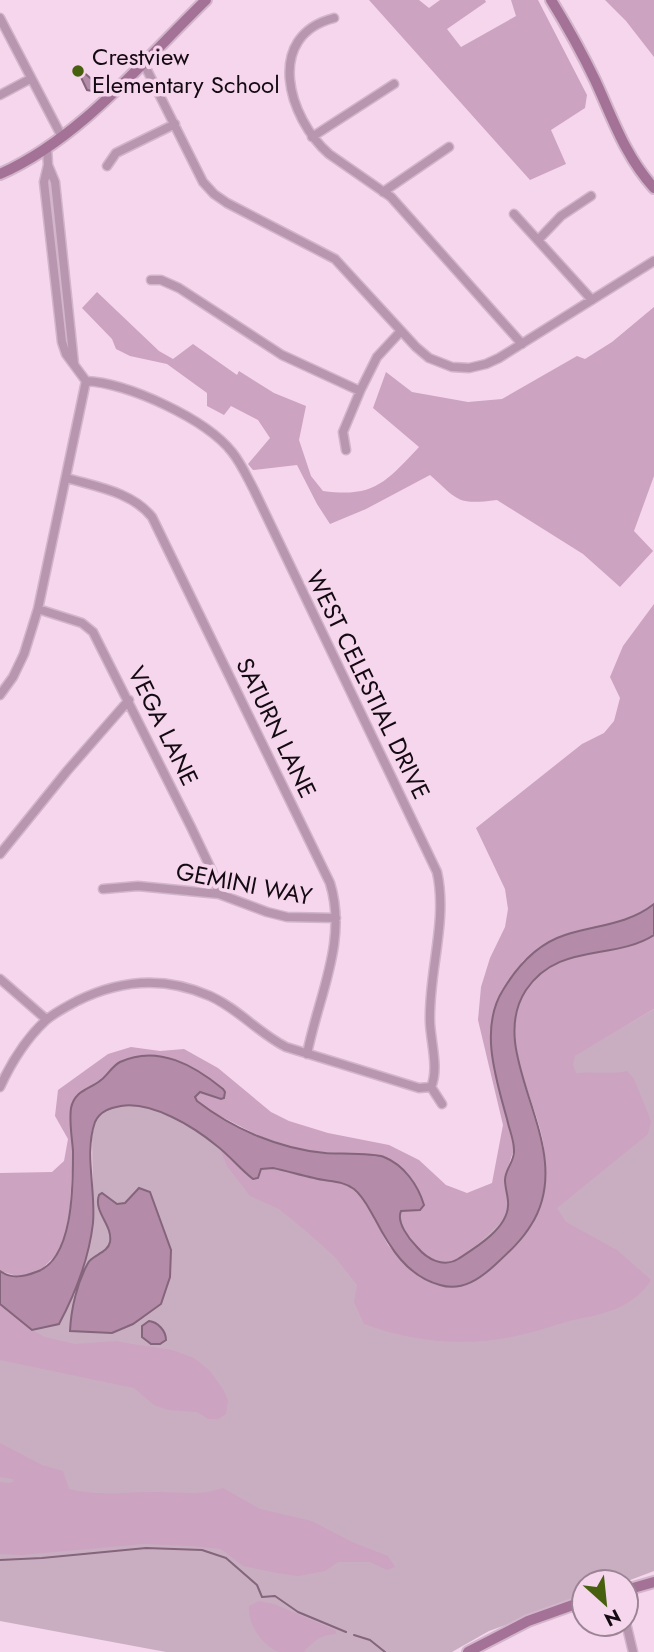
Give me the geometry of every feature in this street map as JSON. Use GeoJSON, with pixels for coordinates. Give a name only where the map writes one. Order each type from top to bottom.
{"type":"FeatureCollection","features":[{"type":"Feature","properties":{"kind":"street"},"geometry":{"type":"LineString","coordinates":[[0,174],[62,137],[206,0]]}},
{"type":"Feature","properties":{"kind":"street"},"geometry":{"type":"LineString","coordinates":[[551,0],[595,80],[629,155],[654,188]]}},
{"type":"Feature","properties":{"kind":"street"},"geometry":{"type":"LineString","coordinates":[[0,18],[62,137]]}},
{"type":"Feature","properties":{"kind":"street"},"geometry":{"type":"LineString","coordinates":[[334,18],[309,30],[298,44],[291,62],[291,96],[294,107],[312,137],[329,155],[383,191],[522,344]]}},
{"type":"Feature","properties":{"kind":"street"},"geometry":{"type":"LineString","coordinates":[[143,62],[197,171],[214,194],[335,259],[401,331],[429,358],[444,365],[462,368],[486,364],[654,261]]}},
{"type":"Feature","properties":{"kind":"street"},"geometry":{"type":"LineString","coordinates":[[0,95],[30,79]]}},
{"type":"Feature","properties":{"kind":"street"},"geometry":{"type":"LineString","coordinates":[[312,137],[394,84]]}},
{"type":"Feature","properties":{"kind":"street"},"geometry":{"type":"LineString","coordinates":[[107,166],[116,153],[175,124]]}},
{"type":"Feature","properties":{"kind":"street"},"geometry":{"type":"LineString","coordinates":[[383,191],[449,147]]}},
{"type":"Feature","properties":{"kind":"street"},"geometry":{"type":"LineString","coordinates":[[0,695],[13,677],[24,654],[38,609],[86,381],[66,354],[62,342],[44,182],[48,165],[47,148]]}},
{"type":"Feature","properties":{"kind":"street"},"geometry":{"type":"LineString","coordinates":[[539,239],[561,216],[591,196]]}},
{"type":"Feature","properties":{"kind":"street"},"geometry":{"type":"LineString","coordinates":[[514,214],[592,300]]}},
{"type":"Feature","properties":{"kind":"street"},"geometry":{"type":"LineString","coordinates":[[151,281],[161,280],[179,288],[282,355],[360,391]]}},
{"type":"Feature","properties":{"kind":"street"},"geometry":{"type":"LineString","coordinates":[[346,450],[343,432],[360,391],[377,357],[401,331]]}},
{"type":"Feature","properties":{"kind":"street","name":"WEST CELESTIAL DRIVE"},"geometry":{"type":"LineString","coordinates":[[86,381],[101,382],[134,393],[195,420],[232,451],[254,490],[437,872],[440,902],[430,1014],[435,1073],[431,1087]]}},
{"type":"Feature","properties":{"kind":"street","name":"SATURN LANE"},"geometry":{"type":"LineString","coordinates":[[67,478],[128,497],[152,517],[330,883],[336,918],[332,963],[307,1054]]}},
{"type":"Feature","properties":{"kind":"street","name":"VEGA LANE"},"geometry":{"type":"LineString","coordinates":[[38,609],[88,627],[129,700],[212,871],[219,894]]}},
{"type":"Feature","properties":{"kind":"street"},"geometry":{"type":"LineString","coordinates":[[0,855],[67,771],[129,700]]}},
{"type":"Feature","properties":{"kind":"street","name":"GEMINI WAY"},"geometry":{"type":"LineString","coordinates":[[103,889],[138,886],[219,894],[288,917],[336,918]]}},
{"type":"Feature","properties":{"kind":"street"},"geometry":{"type":"LineString","coordinates":[[0,979],[46,1019]]}},
{"type":"Feature","properties":{"kind":"street"},"geometry":{"type":"LineString","coordinates":[[0,1087],[22,1048],[46,1019],[104,989],[132,982],[158,982],[192,989],[213,998],[246,1017],[278,1043],[419,1088],[431,1087],[442,1104]]}},
{"type":"Feature","properties":{"kind":"street"},"geometry":{"type":"LineString","coordinates":[[468,1652],[528,1621],[570,1606]]}},
{"type":"Feature","properties":{"kind":"shaded area"},"geometry":{"type":"Polygon","coordinates":[[[369,0],[419,0],[429,8],[440,0],[485,0],[486,2],[447,29],[461,47],[516,16],[511,0],[538,0],[587,95],[585,108],[551,130],[566,164],[530,180],[369,0]]]}},
{"type":"Feature","properties":{"kind":"shaded area"},"geometry":{"type":"Polygon","coordinates":[[[605,0],[654,0],[654,57],[626,21],[605,0]]]}},
{"type":"Feature","properties":{"kind":"shaded area"},"geometry":{"type":"Polygon","coordinates":[[[81,70],[96,83],[97,87],[92,91],[87,90],[78,71],[81,70]]]}},
{"type":"Feature","properties":{"kind":"shaded area"},"geometry":{"type":"Polygon","coordinates":[[[97,292],[159,351],[173,359],[193,344],[237,375],[239,371],[274,393],[306,406],[299,440],[311,476],[323,491],[340,493],[355,492],[378,485],[419,447],[373,408],[386,372],[412,392],[468,402],[502,399],[577,356],[585,359],[612,342],[654,307],[654,476],[634,531],[653,551],[620,587],[583,554],[497,500],[474,502],[459,499],[430,475],[366,509],[330,524],[297,465],[253,470],[248,464],[270,438],[258,420],[231,406],[224,415],[207,406],[207,393],[167,364],[130,356],[116,349],[112,339],[82,308],[97,292]]]}},
{"type":"Feature","properties":{"kind":"shaded area"},"geometry":{"type":"Polygon","coordinates":[[[654,604],[654,904],[627,920],[548,942],[523,961],[502,991],[495,1006],[504,1109],[514,1149],[505,1177],[508,1207],[504,1219],[471,1250],[452,1263],[441,1263],[428,1258],[415,1246],[399,1222],[401,1211],[416,1210],[408,1178],[398,1166],[371,1156],[306,1151],[269,1140],[202,1105],[195,1097],[200,1092],[224,1098],[164,1057],[135,1058],[114,1065],[104,1078],[77,1095],[71,1107],[73,1154],[69,1222],[62,1249],[40,1271],[20,1277],[0,1271],[0,1173],[52,1172],[64,1161],[68,1139],[55,1116],[58,1090],[108,1054],[131,1047],[160,1051],[184,1049],[218,1068],[271,1112],[289,1121],[328,1133],[389,1145],[419,1160],[446,1185],[467,1193],[492,1183],[503,1125],[478,1020],[481,987],[490,958],[505,927],[508,909],[505,889],[476,828],[582,744],[604,733],[614,721],[620,698],[610,677],[623,646],[654,604]]]}},
{"type":"Feature","properties":{"kind":"shaded area"},"geometry":{"type":"Polygon","coordinates":[[[654,904],[654,935],[621,948],[570,958],[539,975],[526,990],[516,1016],[515,1044],[540,1134],[545,1164],[543,1195],[524,1236],[477,1279],[456,1287],[448,1287],[418,1275],[393,1250],[363,1199],[349,1186],[273,1168],[261,1169],[258,1178],[253,1179],[217,1146],[185,1124],[146,1107],[121,1106],[106,1111],[95,1122],[90,1146],[93,1211],[91,1236],[80,1275],[59,1324],[32,1330],[0,1304],[0,1271],[18,1276],[36,1272],[48,1265],[58,1253],[64,1237],[73,1182],[70,1113],[73,1102],[120,1062],[148,1055],[175,1060],[212,1080],[225,1092],[224,1098],[200,1092],[195,1097],[197,1101],[241,1129],[308,1151],[373,1155],[384,1157],[398,1165],[409,1176],[424,1205],[420,1210],[401,1211],[400,1220],[407,1235],[430,1258],[447,1263],[458,1259],[496,1230],[508,1206],[505,1180],[513,1158],[514,1146],[495,1071],[491,1037],[496,1005],[503,990],[522,964],[546,944],[565,935],[633,916],[654,904]]]}},
{"type":"Feature","properties":{"kind":"shaded area"},"geometry":{"type":"Polygon","coordinates":[[[654,935],[654,1009],[575,1056],[573,1065],[576,1073],[627,1071],[634,1079],[651,1121],[648,1134],[557,1208],[566,1222],[617,1250],[651,1280],[644,1290],[627,1303],[607,1312],[523,1334],[478,1341],[420,1339],[364,1324],[354,1302],[357,1285],[335,1257],[279,1209],[250,1196],[227,1166],[219,1147],[253,1179],[261,1169],[273,1168],[345,1183],[357,1191],[388,1245],[414,1273],[517,1245],[525,1236],[539,1208],[545,1174],[543,1140],[517,1052],[516,1013],[523,995],[536,978],[563,961],[624,947],[654,935]]]}},
{"type":"Feature","properties":{"kind":"shaded area"},"geometry":{"type":"Polygon","coordinates":[[[654,1009],[654,1571],[640,1576],[640,1568],[570,1568],[570,1602],[489,1631],[452,1652],[166,1652],[0,1621],[0,1304],[74,1296],[93,1224],[92,1136],[96,1119],[105,1110],[126,1105],[153,1108],[200,1133],[402,1262],[544,1147],[574,1056],[654,1009]]]}},
{"type":"Feature","properties":{"kind":"shaded area"},"geometry":{"type":"Polygon","coordinates":[[[139,1188],[150,1192],[171,1250],[170,1277],[161,1304],[133,1324],[112,1333],[70,1331],[75,1296],[84,1271],[90,1260],[106,1249],[110,1242],[109,1230],[99,1207],[99,1195],[102,1193],[117,1204],[125,1203],[139,1188]]]}},
{"type":"Feature","properties":{"kind":"shaded area"},"geometry":{"type":"Polygon","coordinates":[[[0,1304],[45,1337],[75,1344],[117,1341],[172,1350],[194,1358],[209,1370],[223,1389],[228,1400],[226,1414],[218,1419],[208,1419],[197,1412],[168,1410],[154,1405],[134,1388],[0,1360],[0,1304]]]}},
{"type":"Feature","properties":{"kind":"shaded area"},"geometry":{"type":"Polygon","coordinates":[[[149,1321],[158,1325],[165,1333],[166,1340],[160,1344],[151,1344],[142,1337],[142,1326],[149,1321]]]}},
{"type":"Feature","properties":{"kind":"shaded area"},"geometry":{"type":"Polygon","coordinates":[[[0,1443],[42,1465],[63,1471],[69,1489],[102,1493],[190,1493],[223,1488],[260,1509],[312,1521],[352,1542],[388,1556],[395,1567],[387,1570],[370,1562],[338,1562],[325,1571],[298,1576],[243,1566],[221,1549],[143,1544],[22,1555],[0,1554],[0,1482],[14,1481],[0,1477],[0,1443]]]}},
{"type":"Feature","properties":{"kind":"shaded area"},"geometry":{"type":"Polygon","coordinates":[[[259,1601],[274,1604],[330,1628],[336,1631],[336,1634],[318,1639],[304,1652],[274,1650],[262,1640],[253,1627],[249,1606],[259,1601]]]}},
{"type":"Feature","properties":{"kind":"waterway"},"geometry":{"type":"LineString","coordinates":[[0,1560],[146,1548],[202,1550],[226,1558],[257,1585],[262,1597],[275,1596],[298,1612],[346,1632]]}},
{"type":"Feature","properties":{"kind":"waterway"},"geometry":{"type":"LineString","coordinates":[[354,1635],[370,1640],[385,1652]]}},
{"type":"Feature","properties":{"kind":"place","name":"Crestview Elementary School"},"geometry":{"type":"Point","coordinates":[78,71]}}]}
